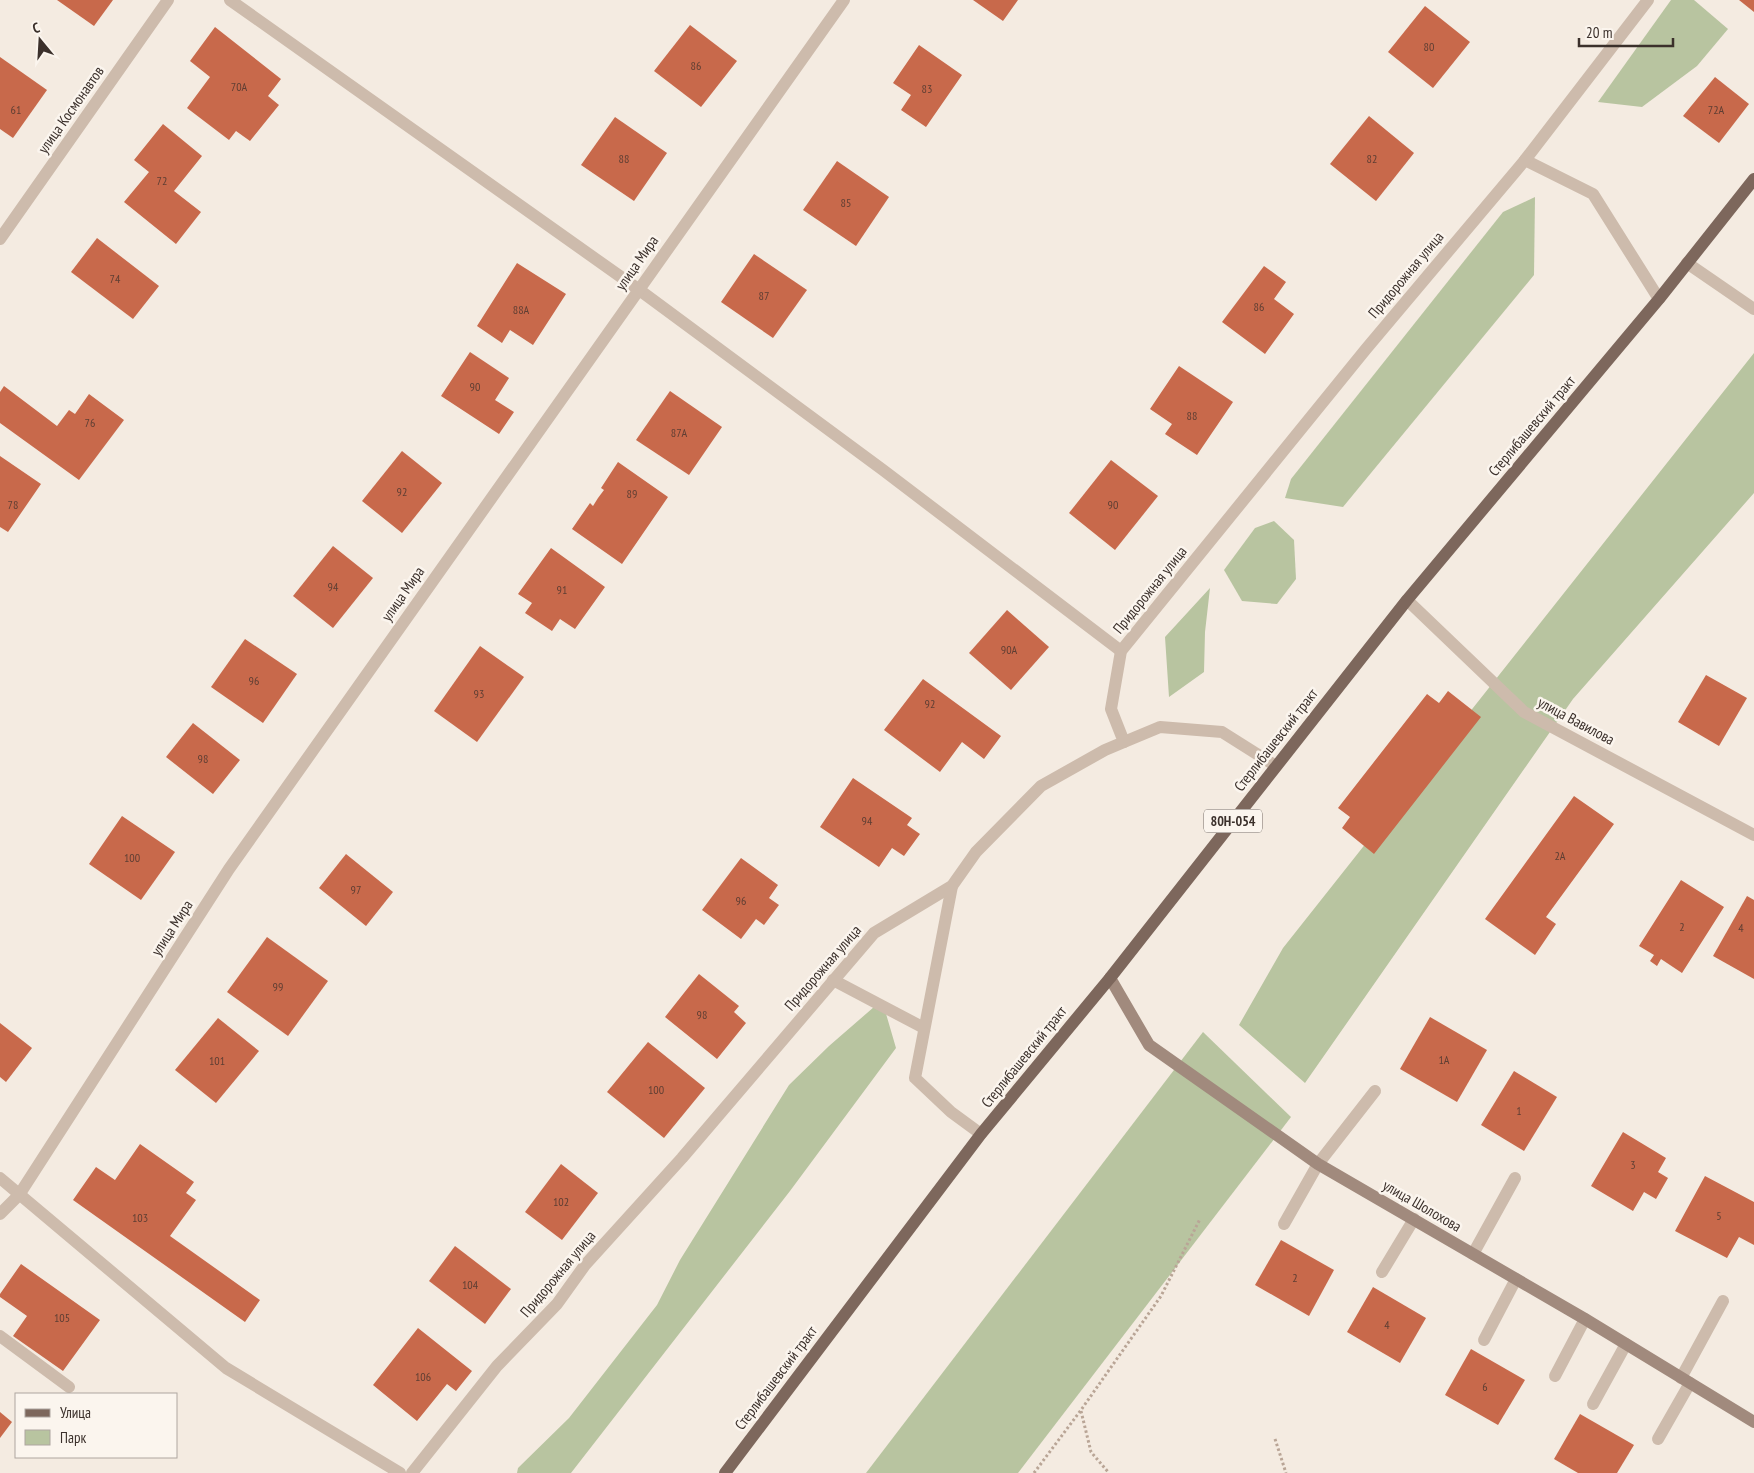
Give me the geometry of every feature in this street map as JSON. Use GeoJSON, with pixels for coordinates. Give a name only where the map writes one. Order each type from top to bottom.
{"type":"FeatureCollection","features":[{"type":"Feature","properties":{"kind":"main road","name":"Стерлибашевский тракт"},"geometry":{"type":"LineString","coordinates":[[725,1473],[981,1134],[1110,978],[1407,600],[1659,299],[1754,179]]}},
{"type":"Feature","properties":{"kind":"street","name":"улица Космонавтов"},"geometry":{"type":"LineString","coordinates":[[0,239],[168,0]]}},
{"type":"Feature","properties":{"kind":"street"},"geometry":{"type":"LineString","coordinates":[[230,0],[638,289],[890,475],[1121,651]]}},
{"type":"Feature","properties":{"kind":"street","name":"улица Мира"},"geometry":{"type":"LineString","coordinates":[[0,1214],[19,1195],[229,869],[844,0]]}},
{"type":"Feature","properties":{"kind":"street","name":"Придорожная улица"},"geometry":{"type":"LineString","coordinates":[[412,1473],[497,1366],[557,1304],[585,1265],[682,1158],[874,934],[952,886],[976,852],[1041,786],[1105,750],[1124,742],[1111,709],[1121,651],[1366,349],[1525,160],[1648,0]]}},
{"type":"Feature","properties":{"kind":"street"},"geometry":{"type":"LineString","coordinates":[[1525,160],[1593,194],[1659,299]]}},
{"type":"Feature","properties":{"kind":"street"},"geometry":{"type":"LineString","coordinates":[[1687,263],[1754,309]]}},
{"type":"Feature","properties":{"kind":"street","name":"улица Вавилова"},"geometry":{"type":"LineString","coordinates":[[1407,600],[1524,712],[1754,836]]}},
{"type":"Feature","properties":{"kind":"street"},"geometry":{"type":"LineString","coordinates":[[1124,742],[1160,727],[1222,732],[1276,766]]}},
{"type":"Feature","properties":{"kind":"street"},"geometry":{"type":"LineString","coordinates":[[952,886],[915,1078],[951,1112],[981,1134]]}},
{"type":"Feature","properties":{"kind":"street","name":"улица Шолохова"},"geometry":{"type":"LineString","coordinates":[[1110,978],[1149,1045],[1318,1164],[1584,1319],[1754,1422]]}},
{"type":"Feature","properties":{"kind":"street"},"geometry":{"type":"LineString","coordinates":[[833,980],[924,1028]]}},
{"type":"Feature","properties":{"kind":"street"},"geometry":{"type":"LineString","coordinates":[[1284,1224],[1318,1164],[1375,1091]]}},
{"type":"Feature","properties":{"kind":"street"},"geometry":{"type":"LineString","coordinates":[[0,1178],[226,1368],[400,1473]]}},
{"type":"Feature","properties":{"kind":"street"},"geometry":{"type":"LineString","coordinates":[[1473,1254],[1516,1178]]}},
{"type":"Feature","properties":{"kind":"street"},"geometry":{"type":"LineString","coordinates":[[1382,1272],[1414,1219]]}},
{"type":"Feature","properties":{"kind":"street"},"geometry":{"type":"LineString","coordinates":[[1484,1340],[1516,1279]]}},
{"type":"Feature","properties":{"kind":"street"},"geometry":{"type":"LineString","coordinates":[[1658,1439],[1723,1302]]}},
{"type":"Feature","properties":{"kind":"street"},"geometry":{"type":"LineString","coordinates":[[1555,1376],[1584,1319]]}},
{"type":"Feature","properties":{"kind":"street"},"geometry":{"type":"LineString","coordinates":[[0,1336],[69,1387]]}},
{"type":"Feature","properties":{"kind":"street"},"geometry":{"type":"LineString","coordinates":[[1593,1404],[1626,1344]]}},
{"type":"Feature","properties":{"kind":"path"},"geometry":{"type":"LineString","coordinates":[[1034,1473],[1161,1296],[1200,1219]]}},
{"type":"Feature","properties":{"kind":"path"},"geometry":{"type":"LineString","coordinates":[[1081,1410],[1091,1452],[1109,1473]]}},
{"type":"Feature","properties":{"kind":"path"},"geometry":{"type":"LineString","coordinates":[[1275,1439],[1286,1473]]}},
{"type":"Feature","properties":{"kind":"green space"},"geometry":{"type":"Polygon","coordinates":[[[1671,0],[1694,0],[1728,29],[1697,66],[1642,107],[1598,102],[1671,0]]]}},
{"type":"Feature","properties":{"kind":"green space"},"geometry":{"type":"Polygon","coordinates":[[[1535,197],[1534,275],[1343,507],[1285,498],[1291,479],[1503,212],[1535,197]]]}},
{"type":"Feature","properties":{"kind":"green space"},"geometry":{"type":"Polygon","coordinates":[[[1754,353],[1754,493],[1573,699],[1305,1083],[1239,1025],[1283,948],[1754,353]]]}},
{"type":"Feature","properties":{"kind":"green space"},"geometry":{"type":"Polygon","coordinates":[[[1274,521],[1294,540],[1296,579],[1277,604],[1242,601],[1224,570],[1255,528],[1274,521]]]}},
{"type":"Feature","properties":{"kind":"green space"},"geometry":{"type":"Polygon","coordinates":[[[1210,588],[1205,632],[1204,672],[1169,697],[1165,637],[1210,588]]]}},
{"type":"Feature","properties":{"kind":"green space"},"geometry":{"type":"Polygon","coordinates":[[[882,1000],[896,1048],[790,1191],[571,1473],[517,1473],[518,1468],[569,1418],[657,1305],[680,1260],[789,1085],[829,1046],[882,1000]]]}},
{"type":"Feature","properties":{"kind":"green space"},"geometry":{"type":"Polygon","coordinates":[[[1203,1032],[1291,1117],[1018,1473],[866,1473],[1203,1032]]]}},
{"type":"Feature","properties":{"kind":"building"},"geometry":{"type":"Polygon","coordinates":[[[57,0],[113,0],[94,26],[57,0]]]}},
{"type":"Feature","properties":{"kind":"building"},"geometry":{"type":"Polygon","coordinates":[[[973,0],[1018,0],[1003,21],[973,0]]]}},
{"type":"Feature","properties":{"kind":"building"},"geometry":{"type":"Polygon","coordinates":[[[1739,0],[1754,0],[1754,12],[1739,0]]]}},
{"type":"Feature","properties":{"kind":"building"},"geometry":{"type":"Polygon","coordinates":[[[1425,6],[1470,42],[1433,88],[1388,52],[1425,6]]]}},
{"type":"Feature","properties":{"kind":"building"},"geometry":{"type":"Polygon","coordinates":[[[690,25],[737,61],[701,107],[654,71],[690,25]]]}},
{"type":"Feature","properties":{"kind":"building"},"geometry":{"type":"Polygon","coordinates":[[[215,27],[281,79],[268,96],[279,105],[250,141],[236,131],[229,140],[187,108],[210,77],[190,61],[215,27]]]}},
{"type":"Feature","properties":{"kind":"building"},"geometry":{"type":"Polygon","coordinates":[[[919,45],[962,75],[926,127],[901,110],[911,95],[893,83],[919,45]]]}},
{"type":"Feature","properties":{"kind":"building"},"geometry":{"type":"Polygon","coordinates":[[[0,57],[47,90],[13,138],[0,129],[0,57]]]}},
{"type":"Feature","properties":{"kind":"building"},"geometry":{"type":"Polygon","coordinates":[[[1715,77],[1749,104],[1719,143],[1683,116],[1715,77]]]}},
{"type":"Feature","properties":{"kind":"building"},"geometry":{"type":"Polygon","coordinates":[[[1369,116],[1414,153],[1376,201],[1330,164],[1369,116]]]}},
{"type":"Feature","properties":{"kind":"building"},"geometry":{"type":"Polygon","coordinates":[[[615,117],[667,153],[634,201],[581,165],[615,117]]]}},
{"type":"Feature","properties":{"kind":"building"},"geometry":{"type":"Polygon","coordinates":[[[163,124],[202,156],[174,191],[201,212],[176,244],[124,202],[149,172],[134,160],[163,124]]]}},
{"type":"Feature","properties":{"kind":"building"},"geometry":{"type":"Polygon","coordinates":[[[837,161],[889,197],[856,246],[803,210],[837,161]]]}},
{"type":"Feature","properties":{"kind":"building"},"geometry":{"type":"Polygon","coordinates":[[[97,238],[159,286],[133,319],[71,272],[97,238]]]}},
{"type":"Feature","properties":{"kind":"building"},"geometry":{"type":"Polygon","coordinates":[[[754,254],[807,290],[773,338],[721,302],[754,254]]]}},
{"type":"Feature","properties":{"kind":"building"},"geometry":{"type":"Polygon","coordinates":[[[517,263],[566,294],[533,345],[510,330],[502,343],[477,326],[517,263]]]}},
{"type":"Feature","properties":{"kind":"building"},"geometry":{"type":"Polygon","coordinates":[[[1264,266],[1286,282],[1274,299],[1294,314],[1265,354],[1222,322],[1264,266]]]}},
{"type":"Feature","properties":{"kind":"building"},"geometry":{"type":"Polygon","coordinates":[[[470,352],[509,378],[495,400],[514,412],[499,434],[441,396],[470,352]]]}},
{"type":"Feature","properties":{"kind":"building"},"geometry":{"type":"Polygon","coordinates":[[[1179,366],[1233,402],[1197,455],[1165,434],[1172,424],[1150,409],[1179,366]]]}},
{"type":"Feature","properties":{"kind":"building"},"geometry":{"type":"Polygon","coordinates":[[[4,386],[57,426],[69,410],[75,414],[89,394],[124,420],[79,480],[0,423],[0,392],[4,386]]]}},
{"type":"Feature","properties":{"kind":"building"},"geometry":{"type":"Polygon","coordinates":[[[670,391],[722,427],[689,475],[636,440],[670,391]]]}},
{"type":"Feature","properties":{"kind":"building"},"geometry":{"type":"Polygon","coordinates":[[[402,451],[442,483],[402,533],[362,501],[402,451]]]}},
{"type":"Feature","properties":{"kind":"building"},"geometry":{"type":"Polygon","coordinates":[[[0,456],[41,484],[8,532],[0,527],[0,456]]]}},
{"type":"Feature","properties":{"kind":"building"},"geometry":{"type":"Polygon","coordinates":[[[1111,460],[1158,496],[1115,550],[1069,513],[1111,460]]]}},
{"type":"Feature","properties":{"kind":"building"},"geometry":{"type":"Polygon","coordinates":[[[618,462],[668,497],[622,564],[572,529],[590,503],[593,506],[604,490],[601,488],[618,462]]]}},
{"type":"Feature","properties":{"kind":"building"},"geometry":{"type":"Polygon","coordinates":[[[333,546],[373,578],[333,628],[293,596],[333,546]]]}},
{"type":"Feature","properties":{"kind":"building"},"geometry":{"type":"Polygon","coordinates":[[[551,548],[605,587],[575,629],[560,619],[552,631],[525,613],[532,603],[518,594],[551,548]]]}},
{"type":"Feature","properties":{"kind":"building"},"geometry":{"type":"Polygon","coordinates":[[[1007,610],[1049,647],[1011,690],[969,653],[1007,610]]]}},
{"type":"Feature","properties":{"kind":"building"},"geometry":{"type":"Polygon","coordinates":[[[245,639],[297,674],[263,723],[211,687],[245,639]]]}},
{"type":"Feature","properties":{"kind":"building"},"geometry":{"type":"Polygon","coordinates":[[[480,646],[524,677],[477,742],[434,711],[480,646]]]}},
{"type":"Feature","properties":{"kind":"building"},"geometry":{"type":"Polygon","coordinates":[[[1706,675],[1747,698],[1719,746],[1678,722],[1706,675]]]}},
{"type":"Feature","properties":{"kind":"building"},"geometry":{"type":"Polygon","coordinates":[[[923,679],[1001,736],[984,759],[962,742],[940,772],[884,730],[923,679]]]}},
{"type":"Feature","properties":{"kind":"building"},"geometry":{"type":"Polygon","coordinates":[[[1448,691],[1481,717],[1374,854],[1342,828],[1350,817],[1338,808],[1427,694],[1439,703],[1448,691]]]}},
{"type":"Feature","properties":{"kind":"building"},"geometry":{"type":"Polygon","coordinates":[[[193,723],[240,760],[213,794],[166,757],[193,723]]]}},
{"type":"Feature","properties":{"kind":"building"},"geometry":{"type":"Polygon","coordinates":[[[853,778],[912,818],[907,825],[920,834],[904,856],[892,848],[879,867],[820,827],[853,778]]]}},
{"type":"Feature","properties":{"kind":"building"},"geometry":{"type":"Polygon","coordinates":[[[1574,796],[1614,824],[1546,917],[1556,924],[1535,955],[1485,919],[1574,796]]]}},
{"type":"Feature","properties":{"kind":"building"},"geometry":{"type":"Polygon","coordinates":[[[122,816],[175,852],[141,900],[89,864],[122,816]]]}},
{"type":"Feature","properties":{"kind":"building"},"geometry":{"type":"Polygon","coordinates":[[[346,854],[393,892],[366,926],[319,888],[346,854]]]}},
{"type":"Feature","properties":{"kind":"building"},"geometry":{"type":"Polygon","coordinates":[[[741,858],[778,885],[769,898],[779,905],[764,925],[756,919],[741,939],[702,910],[741,858]]]}},
{"type":"Feature","properties":{"kind":"building"},"geometry":{"type":"Polygon","coordinates":[[[1681,880],[1724,907],[1682,973],[1661,959],[1657,966],[1650,961],[1654,955],[1639,946],[1681,880]]]}},
{"type":"Feature","properties":{"kind":"building"},"geometry":{"type":"Polygon","coordinates":[[[1747,896],[1754,900],[1754,979],[1713,956],[1747,896]]]}},
{"type":"Feature","properties":{"kind":"building"},"geometry":{"type":"Polygon","coordinates":[[[267,937],[328,981],[288,1036],[227,992],[267,937]]]}},
{"type":"Feature","properties":{"kind":"building"},"geometry":{"type":"Polygon","coordinates":[[[699,974],[739,1006],[734,1012],[746,1023],[717,1059],[665,1017],[699,974]]]}},
{"type":"Feature","properties":{"kind":"building"},"geometry":{"type":"Polygon","coordinates":[[[1430,1017],[1487,1050],[1457,1102],[1400,1069],[1430,1017]]]}},
{"type":"Feature","properties":{"kind":"building"},"geometry":{"type":"Polygon","coordinates":[[[218,1018],[259,1051],[216,1103],[175,1070],[218,1018]]]}},
{"type":"Feature","properties":{"kind":"building"},"geometry":{"type":"Polygon","coordinates":[[[0,1023],[32,1048],[6,1082],[0,1077],[0,1023]]]}},
{"type":"Feature","properties":{"kind":"building"},"geometry":{"type":"Polygon","coordinates":[[[648,1042],[705,1088],[664,1138],[607,1092],[648,1042]]]}},
{"type":"Feature","properties":{"kind":"building"},"geometry":{"type":"Polygon","coordinates":[[[1514,1071],[1557,1097],[1524,1151],[1481,1125],[1514,1071]]]}},
{"type":"Feature","properties":{"kind":"building"},"geometry":{"type":"Polygon","coordinates":[[[1623,1132],[1666,1158],[1658,1172],[1668,1178],[1656,1199],[1644,1192],[1633,1211],[1591,1186],[1623,1132]]]}},
{"type":"Feature","properties":{"kind":"building"},"geometry":{"type":"Polygon","coordinates":[[[140,1144],[194,1182],[186,1193],[196,1200],[170,1236],[260,1300],[245,1322],[73,1200],[96,1167],[115,1180],[140,1144]]]}},
{"type":"Feature","properties":{"kind":"building"},"geometry":{"type":"Polygon","coordinates":[[[561,1164],[598,1193],[562,1240],[525,1212],[561,1164]]]}},
{"type":"Feature","properties":{"kind":"building"},"geometry":{"type":"Polygon","coordinates":[[[1705,1176],[1754,1202],[1754,1245],[1739,1237],[1727,1258],[1675,1231],[1705,1176]]]}},
{"type":"Feature","properties":{"kind":"building"},"geometry":{"type":"Polygon","coordinates":[[[1281,1240],[1334,1270],[1309,1316],[1255,1285],[1281,1240]]]}},
{"type":"Feature","properties":{"kind":"building"},"geometry":{"type":"Polygon","coordinates":[[[455,1246],[511,1289],[485,1324],[429,1281],[455,1246]]]}},
{"type":"Feature","properties":{"kind":"building"},"geometry":{"type":"Polygon","coordinates":[[[21,1264],[100,1320],[63,1371],[13,1336],[27,1316],[0,1297],[0,1294],[21,1264]]]}},
{"type":"Feature","properties":{"kind":"building"},"geometry":{"type":"Polygon","coordinates":[[[1373,1287],[1426,1318],[1400,1363],[1347,1332],[1373,1287]]]}},
{"type":"Feature","properties":{"kind":"building"},"geometry":{"type":"Polygon","coordinates":[[[418,1328],[472,1371],[456,1391],[447,1384],[417,1421],[373,1385],[418,1328]]]}},
{"type":"Feature","properties":{"kind":"building"},"geometry":{"type":"Polygon","coordinates":[[[1471,1349],[1525,1380],[1498,1425],[1445,1395],[1471,1349]]]}},
{"type":"Feature","properties":{"kind":"building"},"geometry":{"type":"Polygon","coordinates":[[[0,1412],[12,1422],[0,1438],[0,1412]]]}},
{"type":"Feature","properties":{"kind":"building"},"geometry":{"type":"Polygon","coordinates":[[[1580,1414],[1634,1445],[1617,1473],[1578,1473],[1554,1459],[1580,1414]]]}}]}
